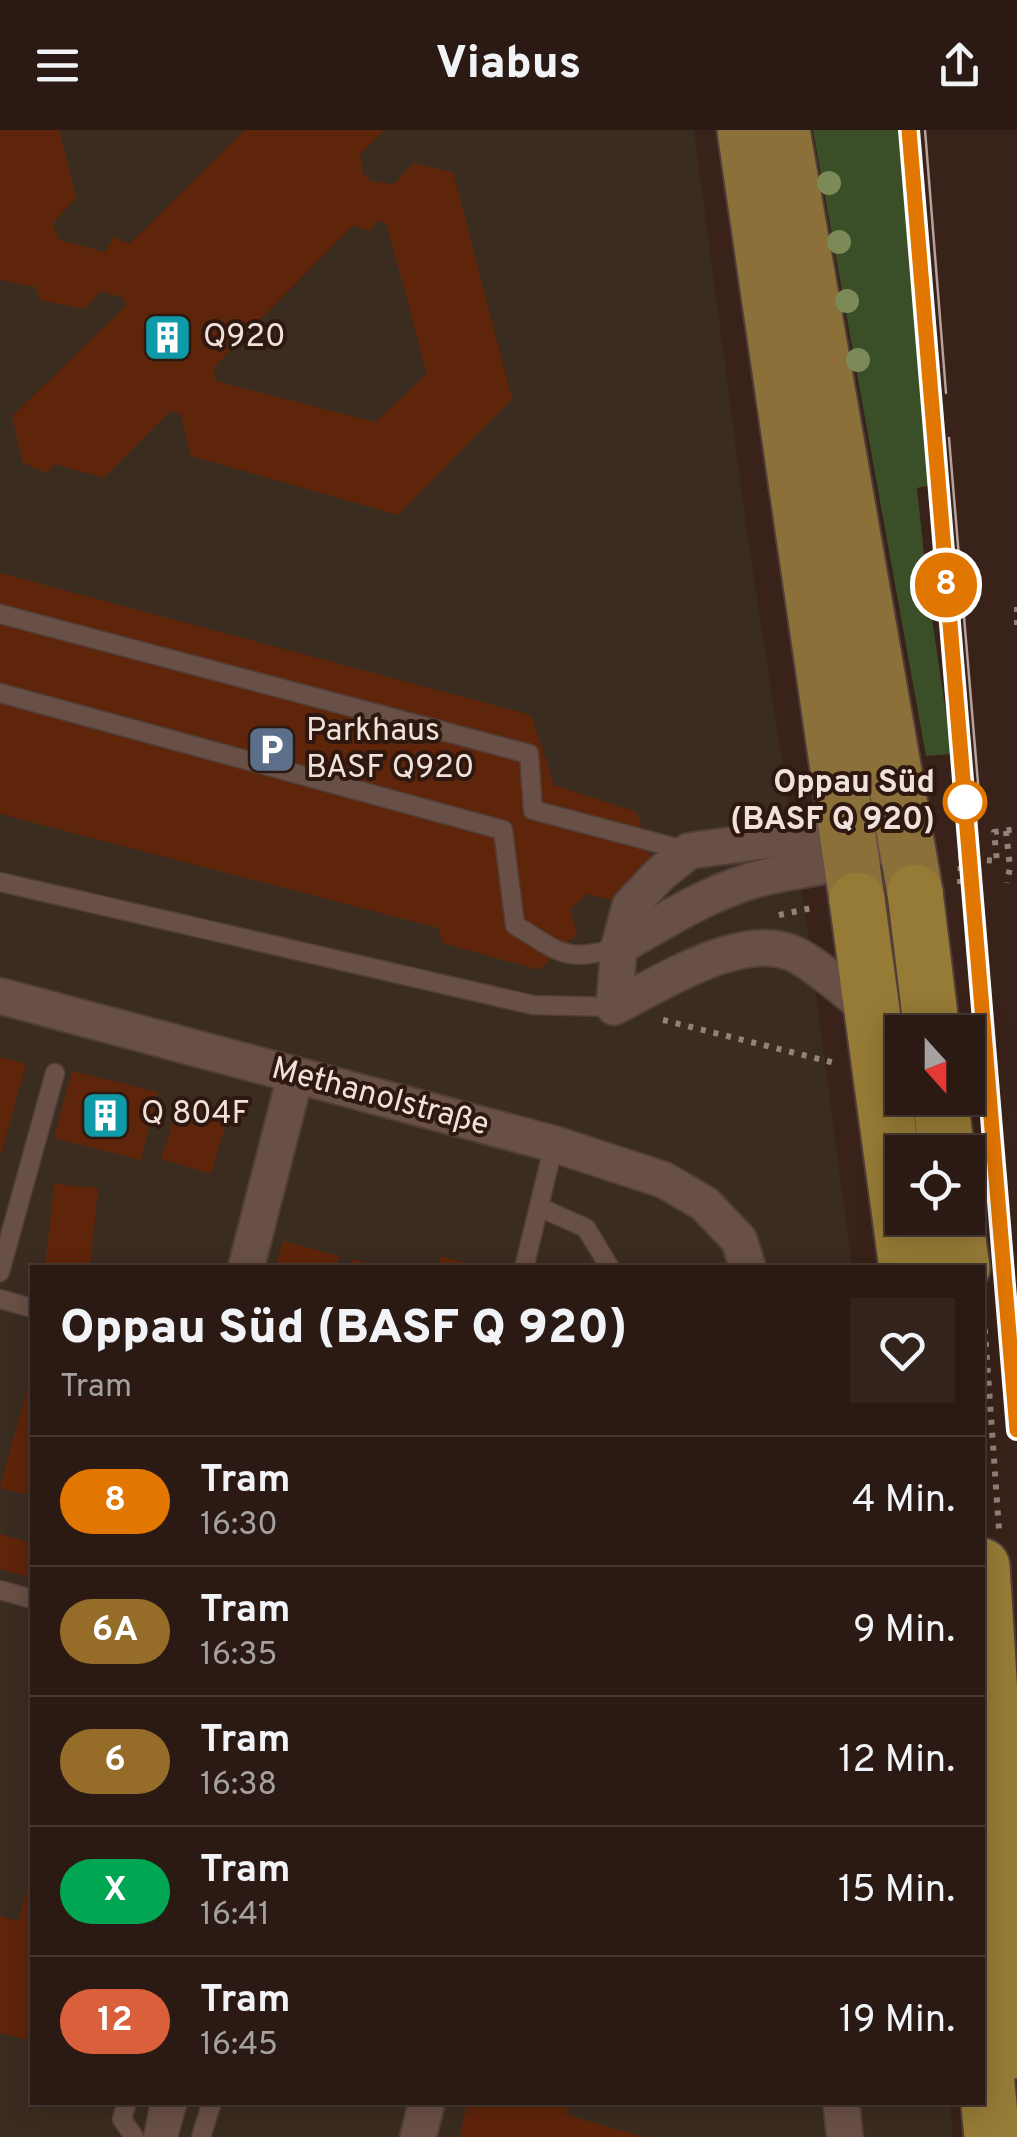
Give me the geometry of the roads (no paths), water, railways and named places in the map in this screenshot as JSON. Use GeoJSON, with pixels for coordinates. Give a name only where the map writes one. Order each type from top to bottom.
{"type":"FeatureCollection","features":[{"type":"Feature","properties":{"kind":"highway"},"geometry":{"type":"LineString","coordinates":[[842,875],[874,1014],[907,1265]]}},
{"type":"Feature","properties":{"kind":"highway"},"geometry":{"type":"LineString","coordinates":[[915,892],[930,1015]]}},
{"type":"Feature","properties":{"kind":"highway"},"geometry":{"type":"LineString","coordinates":[[957,1235],[962,1265]]}},
{"type":"Feature","properties":{"kind":"highway"},"geometry":{"type":"LineString","coordinates":[[985,1614],[1017,2050]]}},
{"type":"Feature","properties":{"kind":"highway"},"geometry":{"type":"LineString","coordinates":[[985,2062],[992,2137]]}},
{"type":"Feature","properties":{"kind":"main road"},"geometry":{"type":"LineString","coordinates":[[745,130],[842,875]]}},
{"type":"Feature","properties":{"kind":"main road"},"geometry":{"type":"LineString","coordinates":[[782,130],[915,892]]}},
{"type":"Feature","properties":{"kind":"street"},"geometry":{"type":"LineString","coordinates":[[620,947],[721,891],[756,879],[842,875],[907,834]]}},
{"type":"Feature","properties":{"kind":"street"},"geometry":{"type":"LineString","coordinates":[[614,1007],[620,947],[630,906],[689,851],[842,875]]}},
{"type":"Feature","properties":{"kind":"street"},"geometry":{"type":"LineString","coordinates":[[614,1007],[730,952],[767,946],[797,954],[874,1014]]}},
{"type":"Feature","properties":{"kind":"street","name":"Methanolstraße"},"geometry":{"type":"LineString","coordinates":[[0,996],[554,1144],[664,1180],[705,1204],[744,1254]]}},
{"type":"Feature","properties":{"kind":"street"},"geometry":{"type":"LineString","coordinates":[[247,1265],[295,1077]]}},
{"type":"Feature","properties":{"kind":"street"},"geometry":{"type":"LineString","coordinates":[[418,2137],[427,2105]]}},
{"type":"Feature","properties":{"kind":"street"},"geometry":{"type":"LineString","coordinates":[[841,2105],[845,2137]]}},
{"type":"Feature","properties":{"kind":"lane"},"geometry":{"type":"LineString","coordinates":[[0,614],[530,754],[533,810],[689,851]]}},
{"type":"Feature","properties":{"kind":"lane"},"geometry":{"type":"LineString","coordinates":[[0,693],[503,830],[514,925],[570,956],[590,956],[620,947]]}},
{"type":"Feature","properties":{"kind":"lane"},"geometry":{"type":"LineString","coordinates":[[0,882],[533,1005],[614,1007]]}},
{"type":"Feature","properties":{"kind":"lane"},"geometry":{"type":"LineString","coordinates":[[0,1272],[55,1074]]}},
{"type":"Feature","properties":{"kind":"lane"},"geometry":{"type":"LineString","coordinates":[[525,1265],[554,1144]]}},
{"type":"Feature","properties":{"kind":"lane"},"geometry":{"type":"LineString","coordinates":[[541,1208],[586,1228],[608,1265]]}},
{"type":"Feature","properties":{"kind":"lane"},"geometry":{"type":"LineString","coordinates":[[0,1299],[30,1307]]}},
{"type":"Feature","properties":{"kind":"lane"},"geometry":{"type":"LineString","coordinates":[[0,1590],[30,1598]]}},
{"type":"Feature","properties":{"kind":"lane"},"geometry":{"type":"LineString","coordinates":[[126,2105],[122,2119],[134,2137]]}},
{"type":"Feature","properties":{"kind":"lane"},"geometry":{"type":"LineString","coordinates":[[154,2137],[159,2105]]}},
{"type":"Feature","properties":{"kind":"lane"},"geometry":{"type":"LineString","coordinates":[[168,2137],[177,2105]]}},
{"type":"Feature","properties":{"kind":"lane"},"geometry":{"type":"LineString","coordinates":[[202,2137],[211,2105]]}},
{"type":"Feature","properties":{"kind":"tram line"},"geometry":{"type":"LineString","coordinates":[[909,130],[1017,1429]]}},
{"type":"Feature","properties":{"kind":"tram line","name":"8"},"geometry":{"type":"LineString","coordinates":[[909,130],[1017,1430]]}},
{"type":"Feature","properties":{"kind":"tram line"},"geometry":{"type":"LineString","coordinates":[[925,130],[946,393]]}},
{"type":"Feature","properties":{"kind":"tram line"},"geometry":{"type":"LineString","coordinates":[[949,438],[980,807]]}},
{"type":"Feature","properties":{"kind":"place","name":"Q920"},"geometry":{"type":"Point","coordinates":[168,338]}},
{"type":"Feature","properties":{"kind":"place","name":"Parkhaus BASF Q920"},"geometry":{"type":"Point","coordinates":[271,750]}},
{"type":"Feature","properties":{"kind":"place","name":"Oppau Süd (BASF Q 920)"},"geometry":{"type":"Point","coordinates":[965,802]}},
{"type":"Feature","properties":{"kind":"place","name":"Q 804F"},"geometry":{"type":"Point","coordinates":[106,1115]}}]}
